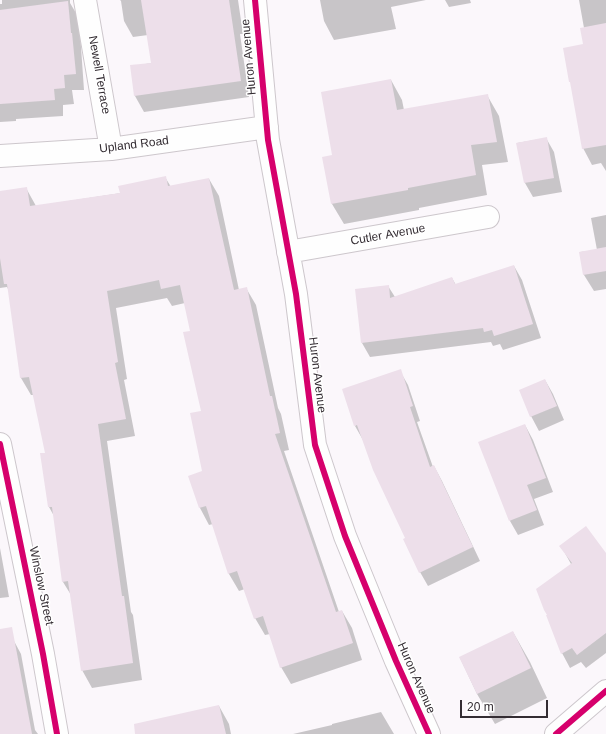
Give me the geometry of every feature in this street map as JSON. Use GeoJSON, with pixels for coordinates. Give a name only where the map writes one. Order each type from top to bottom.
{"type":"FeatureCollection","features":[{"type":"Feature","properties":{"kind":"street","name":"Newell Terrace"},"geometry":{"type":"LineString","coordinates":[[85,0],[111,149]]}},
{"type":"Feature","properties":{"kind":"street","name":"Huron Avenue"},"geometry":{"type":"LineString","coordinates":[[255,0],[270,153],[296,294],[315,445],[345,536],[396,661],[429,734]]}},
{"type":"Feature","properties":{"kind":"street","name":"Upland Road"},"geometry":{"type":"LineString","coordinates":[[0,156],[111,149],[267,126]]}},
{"type":"Feature","properties":{"kind":"street","name":"Cutler Avenue"},"geometry":{"type":"LineString","coordinates":[[288,252],[488,217]]}},
{"type":"Feature","properties":{"kind":"street","name":"Winslow Street"},"geometry":{"type":"LineString","coordinates":[[0,444],[43,654],[57,734]]}},
{"type":"Feature","properties":{"kind":"street"},"geometry":{"type":"LineString","coordinates":[[556,734],[606,692]]}},
{"type":"Feature","properties":{"kind":"building"},"geometry":{"type":"Polygon","coordinates":[[[141,0],[229,0],[241,81],[134,96],[130,65],[151,63],[141,0]]]}},
{"type":"Feature","properties":{"kind":"building"},"geometry":{"type":"Polygon","coordinates":[[[68,1],[76,74],[64,75],[65,88],[54,89],[55,100],[0,104],[0,10],[68,1]]]}},
{"type":"Feature","properties":{"kind":"building"},"geometry":{"type":"Polygon","coordinates":[[[606,23],[606,145],[582,149],[563,48],[583,44],[580,28],[606,23]]]}},
{"type":"Feature","properties":{"kind":"building"},"geometry":{"type":"Polygon","coordinates":[[[391,79],[397,110],[488,94],[497,142],[471,145],[476,175],[408,188],[408,190],[331,204],[322,157],[332,155],[321,92],[391,79]]]}},
{"type":"Feature","properties":{"kind":"building"},"geometry":{"type":"Polygon","coordinates":[[[547,137],[554,178],[524,183],[516,143],[547,137]]]}},
{"type":"Feature","properties":{"kind":"building"},"geometry":{"type":"Polygon","coordinates":[[[166,176],[168,186],[209,178],[234,290],[247,287],[270,396],[272,396],[280,433],[275,434],[336,612],[342,610],[353,643],[280,668],[263,616],[254,619],[237,571],[228,574],[206,506],[199,508],[188,476],[202,471],[190,413],[201,411],[183,332],[190,331],[180,285],[161,289],[159,280],[107,291],[118,362],[115,363],[126,419],[98,424],[133,663],[81,671],[68,581],[62,582],[52,507],[48,507],[40,453],[45,453],[29,377],[20,378],[7,284],[4,284],[0,258],[0,191],[27,187],[30,206],[120,193],[118,186],[166,176]]]}},
{"type":"Feature","properties":{"kind":"building"},"geometry":{"type":"Polygon","coordinates":[[[606,247],[606,271],[583,275],[579,252],[606,247]]]}},
{"type":"Feature","properties":{"kind":"building"},"geometry":{"type":"Polygon","coordinates":[[[514,265],[533,324],[494,336],[492,330],[484,332],[483,328],[361,343],[355,289],[389,285],[390,298],[452,277],[455,284],[514,265]]]}},
{"type":"Feature","properties":{"kind":"building"},"geometry":{"type":"Polygon","coordinates":[[[401,369],[413,406],[410,407],[430,467],[434,465],[473,547],[419,573],[403,539],[405,538],[373,470],[357,425],[354,426],[342,389],[401,369]]]}},
{"type":"Feature","properties":{"kind":"building"},"geometry":{"type":"Polygon","coordinates":[[[545,379],[557,406],[530,417],[519,390],[545,379]]]}},
{"type":"Feature","properties":{"kind":"building"},"geometry":{"type":"Polygon","coordinates":[[[525,424],[546,478],[527,485],[537,510],[509,521],[478,442],[525,424]]]}},
{"type":"Feature","properties":{"kind":"building"},"geometry":{"type":"Polygon","coordinates":[[[586,526],[606,553],[606,633],[577,655],[572,648],[561,654],[536,589],[572,563],[559,546],[586,526]]]}},
{"type":"Feature","properties":{"kind":"building"},"geometry":{"type":"Polygon","coordinates":[[[12,627],[32,734],[0,734],[0,629],[12,627]]]}},
{"type":"Feature","properties":{"kind":"building"},"geometry":{"type":"Polygon","coordinates":[[[513,631],[531,668],[477,694],[459,657],[513,631]]]}},
{"type":"Feature","properties":{"kind":"building"},"geometry":{"type":"Polygon","coordinates":[[[219,705],[226,734],[135,734],[134,724],[219,705]]]}},
{"type":"Feature","properties":{"kind":"cycle path"},"geometry":{"type":"LineString","coordinates":[[255,0],[268,140],[296,294],[315,445],[345,536],[396,661],[429,734]]}},
{"type":"Feature","properties":{"kind":"cycle path"},"geometry":{"type":"LineString","coordinates":[[0,444],[43,654],[57,734]]}},
{"type":"Feature","properties":{"kind":"cycle path"},"geometry":{"type":"LineString","coordinates":[[556,734],[606,691]]}}]}
